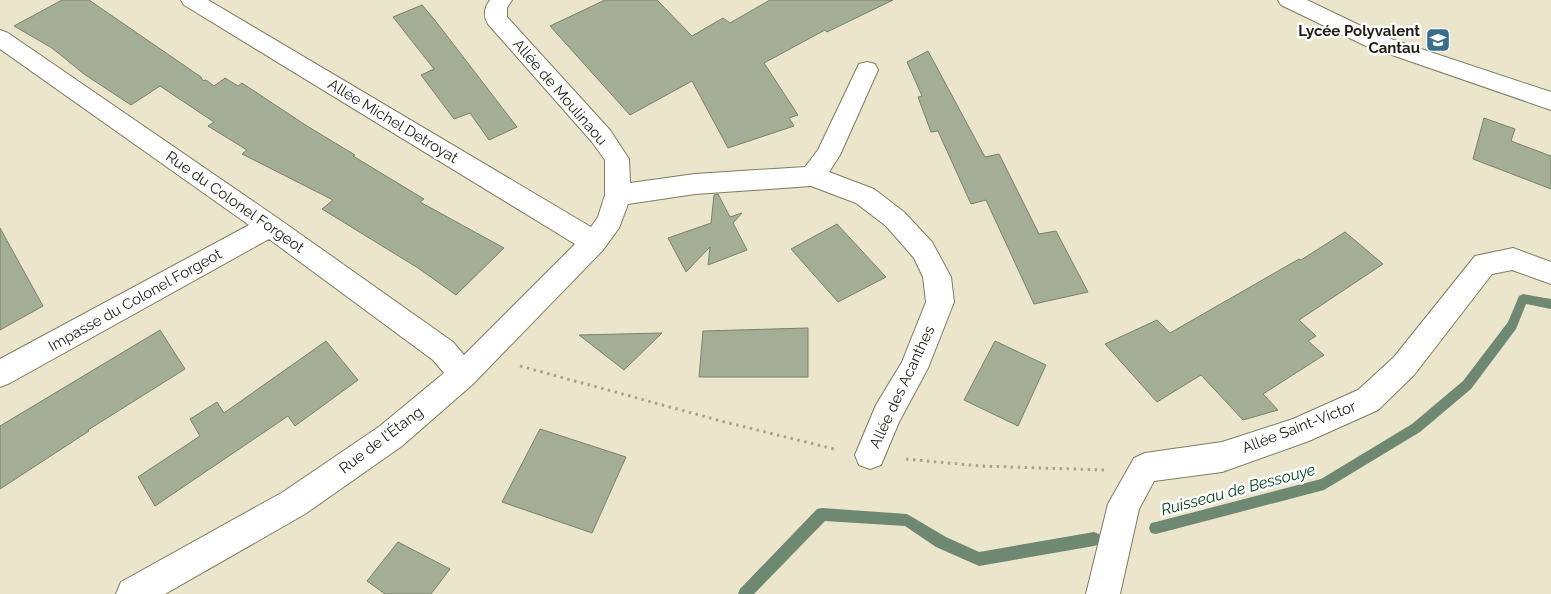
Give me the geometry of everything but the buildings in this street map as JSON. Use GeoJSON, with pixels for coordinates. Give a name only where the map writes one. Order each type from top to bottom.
{"type":"FeatureCollection","features":[{"type":"Feature","properties":{"kind":"street","name":"Allée Michel Detroyat"},"geometry":{"type":"LineString","coordinates":[[192,0],[594,242]]}},
{"type":"Feature","properties":{"kind":"street","name":"Allée de Moulinaou"},"geometry":{"type":"LineString","coordinates":[[501,0],[496,8],[496,20],[601,136],[617,160],[618,195],[610,221],[594,242]]}},
{"type":"Feature","properties":{"kind":"street"},"geometry":{"type":"LineString","coordinates":[[1289,0],[1374,41],[1551,101]]}},
{"type":"Feature","properties":{"kind":"street","name":"Rue du Colonel Forgeot"},"geometry":{"type":"LineString","coordinates":[[0,38],[270,226],[443,351],[463,375]]}},
{"type":"Feature","properties":{"kind":"street"},"geometry":{"type":"LineString","coordinates":[[812,176],[828,155],[867,70]]}},
{"type":"Feature","properties":{"kind":"street","name":"Allée des Acanthes"},"geometry":{"type":"LineString","coordinates":[[618,195],[695,184],[812,176],[865,196],[896,219],[923,250],[937,276],[940,302],[914,368],[887,416],[870,455]]}},
{"type":"Feature","properties":{"kind":"street","name":"Impasse du Colonel Forgeot"},"geometry":{"type":"LineString","coordinates":[[0,374],[270,226]]}},
{"type":"Feature","properties":{"kind":"street","name":"Rue de l'Étang"},"geometry":{"type":"LineString","coordinates":[[133,594],[294,503],[391,436],[463,375],[594,242]]}},
{"type":"Feature","properties":{"kind":"street","name":"Allée Saint-Victor"},"geometry":{"type":"LineString","coordinates":[[1145,468],[1222,456],[1298,431],[1368,400],[1404,366],[1464,286],[1484,264],[1514,259],[1551,273]]}},
{"type":"Feature","properties":{"kind":"street"},"geometry":{"type":"LineString","coordinates":[[1103,594],[1124,504],[1145,468]]}},
{"type":"Feature","properties":{"kind":"path"},"geometry":{"type":"LineString","coordinates":[[490,349],[510,363],[748,428],[829,448],[870,455],[990,466],[1093,471],[1145,468]]}},
{"type":"Feature","properties":{"kind":"waterway","name":"Ruisseau de Bessouye"},"geometry":{"type":"LineString","coordinates":[[1156,528],[1324,484],[1416,428],[1467,385],[1512,325],[1523,299],[1551,304]]}},
{"type":"Feature","properties":{"kind":"waterway","name":"Ruisseau de Bessouye"},"geometry":{"type":"LineString","coordinates":[[745,594],[822,514],[907,520],[941,542],[979,559],[1094,539]]}},
{"type":"Feature","properties":{"kind":"place","name":"Lycée Polyvalent Cantau"},"geometry":{"type":"Point","coordinates":[1438,40]}}]}
